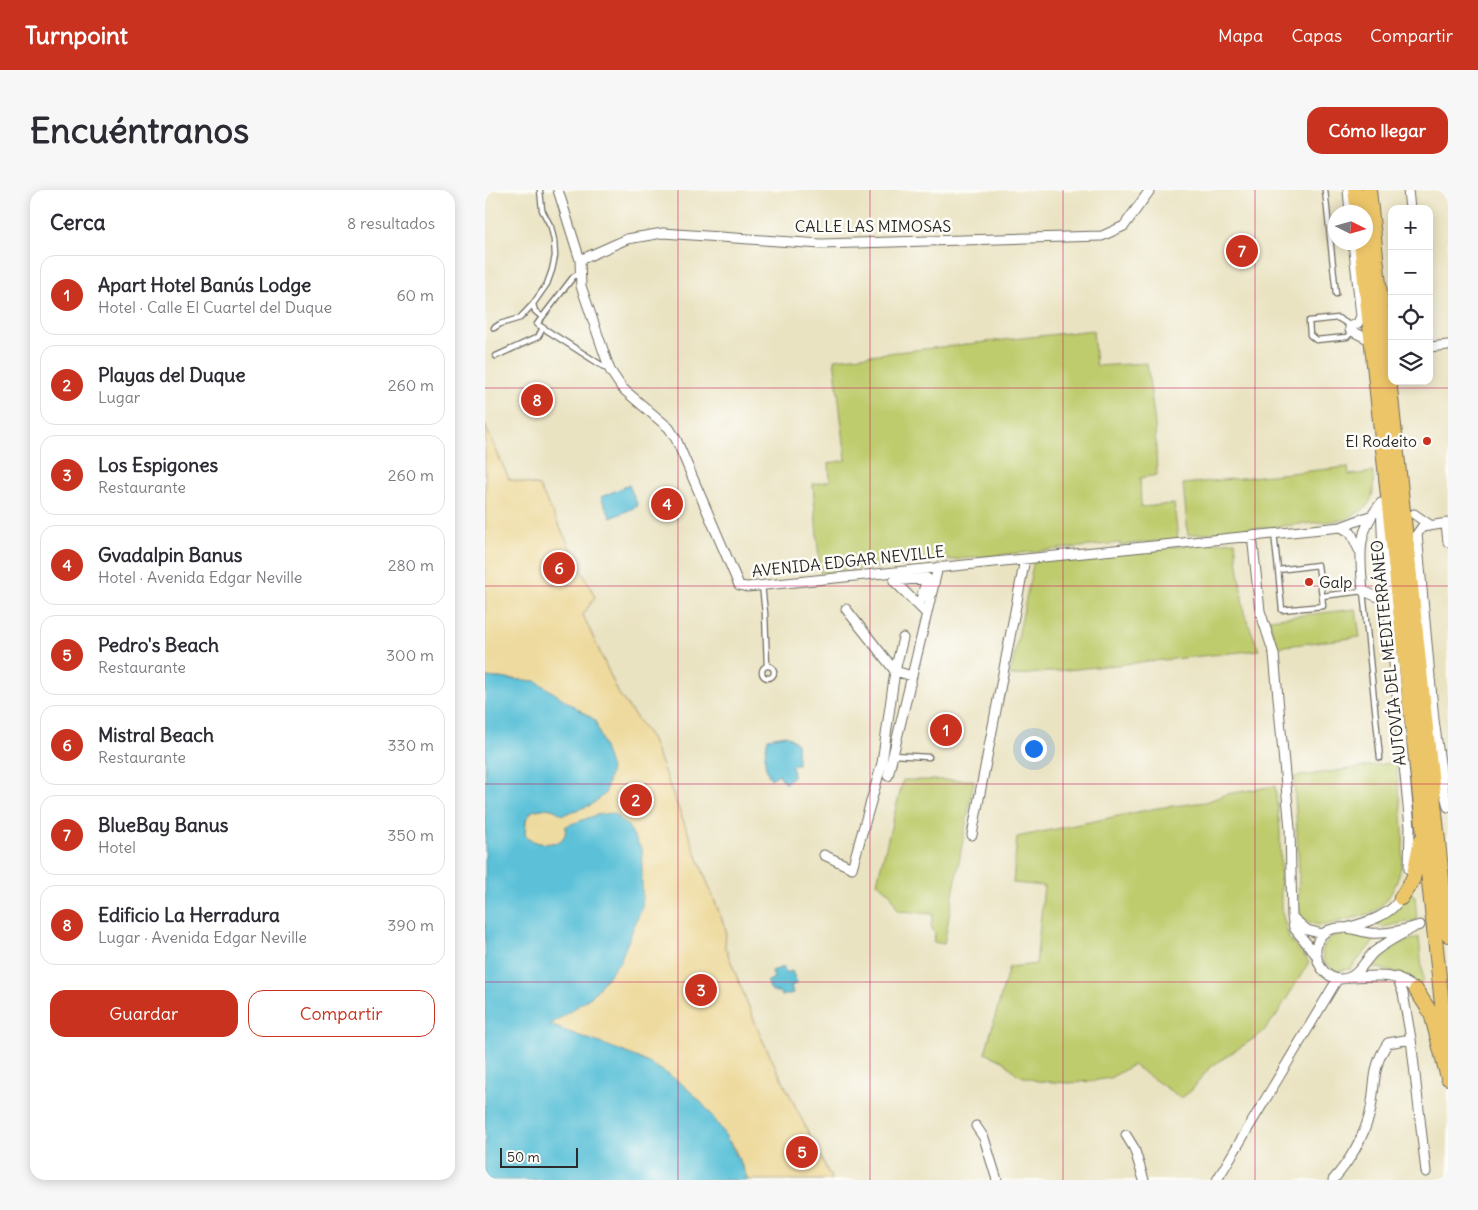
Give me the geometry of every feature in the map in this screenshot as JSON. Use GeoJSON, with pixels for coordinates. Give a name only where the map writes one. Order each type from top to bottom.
{"type":"FeatureCollection","features":[{"type":"Feature","properties":{"kind":"highway"},"geometry":{"type":"LineString","coordinates":[[1355,190],[1357,205]]}},
{"type":"Feature","properties":{"kind":"highway","name":"AUTOVÍA DEL MEDITERRÁNEO"},"geometry":{"type":"LineString","coordinates":[[1369,190],[1422,673],[1448,935]]}},
{"type":"Feature","properties":{"kind":"highway","name":"AUTOVÍA DEL MEDITERRÁNEO"},"geometry":{"type":"LineString","coordinates":[[1362,250],[1448,1060]]}},
{"type":"Feature","properties":{"kind":"highway"},"geometry":{"type":"LineString","coordinates":[[1377,391],[1381,503]]}},
{"type":"Feature","properties":{"kind":"highway"},"geometry":{"type":"LineString","coordinates":[[1403,494],[1414,514]]}},
{"type":"Feature","properties":{"kind":"highway"},"geometry":{"type":"LineString","coordinates":[[1417,626],[1418,554]]}},
{"type":"Feature","properties":{"kind":"highway"},"geometry":{"type":"LineString","coordinates":[[1422,673],[1436,731]]}},
{"type":"Feature","properties":{"kind":"highway"},"geometry":{"type":"LineString","coordinates":[[1401,898],[1409,887],[1414,873],[1424,822]]}},
{"type":"Feature","properties":{"kind":"highway"},"geometry":{"type":"LineString","coordinates":[[1416,990],[1426,1001],[1431,1013],[1448,1078]]}},
{"type":"Feature","properties":{"kind":"street","name":"AVENIDA EDGAR NEVILLE"},"geometry":{"type":"LineString","coordinates":[[558,190],[580,260],[581,286],[610,370],[627,393],[669,428],[676,439],[734,578],[739,585],[751,586],[1025,560],[1341,527],[1370,516]]}},
{"type":"Feature","properties":{"kind":"street","name":"CALLE LAS MIMOSAS"},"geometry":{"type":"LineString","coordinates":[[580,260],[627,239],[663,233],[821,244],[1102,236],[1124,226],[1150,190]]}},
{"type":"Feature","properties":{"kind":"street"},"geometry":{"type":"LineString","coordinates":[[1348,190],[1349,205]]}},
{"type":"Feature","properties":{"kind":"street"},"geometry":{"type":"LineString","coordinates":[[1408,190],[1410,205]]}},
{"type":"Feature","properties":{"kind":"street"},"geometry":{"type":"LineString","coordinates":[[1354,250],[1361,316],[1358,323],[1352,329],[1372,341]]}},
{"type":"Feature","properties":{"kind":"street"},"geometry":{"type":"LineString","coordinates":[[1433,347],[1448,345]]}},
{"type":"Feature","properties":{"kind":"street"},"geometry":{"type":"LineString","coordinates":[[1381,503],[1370,516],[1364,530],[1360,552],[1363,591],[1388,601]]}},
{"type":"Feature","properties":{"kind":"street"},"geometry":{"type":"LineString","coordinates":[[1346,928],[1376,918],[1389,910],[1401,898],[1409,871],[1411,843],[1380,525],[1381,503]]}},
{"type":"Feature","properties":{"kind":"street"},"geometry":{"type":"LineString","coordinates":[[1414,514],[1430,525]]}},
{"type":"Feature","properties":{"kind":"street"},"geometry":{"type":"LineString","coordinates":[[1448,542],[1447,524],[1430,525],[1418,530],[1418,554],[1436,731],[1448,807]]}},
{"type":"Feature","properties":{"kind":"street"},"geometry":{"type":"LineString","coordinates":[[1341,527],[1351,533],[1360,552]]}},
{"type":"Feature","properties":{"kind":"street"},"geometry":{"type":"LineString","coordinates":[[1252,535],[1260,611],[1274,654],[1290,829],[1292,916],[1294,928],[1317,956],[1323,971],[1337,980]]}},
{"type":"Feature","properties":{"kind":"street"},"geometry":{"type":"LineString","coordinates":[[972,835],[1025,560]]}},
{"type":"Feature","properties":{"kind":"street"},"geometry":{"type":"LineString","coordinates":[[888,776],[938,567]]}},
{"type":"Feature","properties":{"kind":"street"},"geometry":{"type":"LineString","coordinates":[[919,606],[927,614]]}},
{"type":"Feature","properties":{"kind":"street"},"geometry":{"type":"LineString","coordinates":[[847,609],[895,671],[912,676]]}},
{"type":"Feature","properties":{"kind":"street"},"geometry":{"type":"LineString","coordinates":[[824,855],[852,868],[882,763],[895,671],[903,638]]}},
{"type":"Feature","properties":{"kind":"street"},"geometry":{"type":"LineString","coordinates":[[1292,916],[1307,930],[1323,934]]}},
{"type":"Feature","properties":{"kind":"street"},"geometry":{"type":"LineString","coordinates":[[1317,956],[1318,942],[1323,934],[1335,928],[1384,932],[1416,926],[1373,954],[1352,976]]}},
{"type":"Feature","properties":{"kind":"street"},"geometry":{"type":"LineString","coordinates":[[1217,1180],[1337,980],[1352,976],[1378,975],[1397,977],[1416,990],[1407,996],[1405,1004]]}},
{"type":"Feature","properties":{"kind":"street"},"geometry":{"type":"LineString","coordinates":[[1397,977],[1405,1004],[1411,1039],[1426,1172]]}},
{"type":"Feature","properties":{"kind":"street"},"geometry":{"type":"LineString","coordinates":[[1333,1180],[1363,1136],[1371,1112],[1377,1061],[1382,1051],[1387,1044],[1411,1039]]}},
{"type":"Feature","properties":{"kind":"street"},"geometry":{"type":"LineString","coordinates":[[976,1126],[985,1138],[997,1180]]}},
{"type":"Feature","properties":{"kind":"street"},"geometry":{"type":"LineString","coordinates":[[1126,1135],[1135,1148],[1144,1180]]}},
{"type":"Feature","properties":{"kind":"lane"},"geometry":{"type":"LineString","coordinates":[[494,328],[500,324],[520,318],[547,284],[553,270],[555,256],[554,240],[551,227],[542,210],[541,190]]}},
{"type":"Feature","properties":{"kind":"lane"},"geometry":{"type":"LineString","coordinates":[[1325,190],[1336,294]]}},
{"type":"Feature","properties":{"kind":"lane"},"geometry":{"type":"LineString","coordinates":[[581,274],[574,276],[537,324],[608,371],[610,370]]}},
{"type":"Feature","properties":{"kind":"lane"},"geometry":{"type":"LineString","coordinates":[[533,304],[535,311],[542,317]]}},
{"type":"Feature","properties":{"kind":"lane"},"geometry":{"type":"LineString","coordinates":[[1338,318],[1352,329],[1347,337],[1316,340],[1310,335],[1309,321],[1338,318]]}},
{"type":"Feature","properties":{"kind":"lane"},"geometry":{"type":"LineString","coordinates":[[496,356],[538,337],[543,328]]}},
{"type":"Feature","properties":{"kind":"lane"},"geometry":{"type":"LineString","coordinates":[[1274,533],[1278,570],[1283,610],[1323,606],[1318,565],[1278,570]]}},
{"type":"Feature","properties":{"kind":"lane"},"geometry":{"type":"LineString","coordinates":[[762,585],[766,621],[767,666]]}},
{"type":"Feature","properties":{"kind":"lane"},"geometry":{"type":"LineString","coordinates":[[1322,596],[1363,591],[1380,758]]}},
{"type":"Feature","properties":{"kind":"lane"},"geometry":{"type":"LineString","coordinates":[[893,755],[929,757]]}},
{"type":"Feature","properties":{"kind":"green space"},"geometry":{"type":"Polygon","coordinates":[[[1093,330],[1096,366],[1147,363],[1155,424],[1157,475],[1140,478],[1141,507],[1174,504],[1178,539],[1120,545],[1120,543],[820,573],[813,484],[830,481],[829,463],[846,460],[834,359],[1093,330]]]}},
{"type":"Feature","properties":{"kind":"green space"},"geometry":{"type":"Polygon","coordinates":[[[1348,467],[1349,475],[1373,472],[1373,490],[1372,497],[1365,508],[1343,520],[1188,535],[1183,484],[1348,467]]]}},
{"type":"Feature","properties":{"kind":"green space"},"geometry":{"type":"Polygon","coordinates":[[[1235,541],[1244,613],[1259,650],[1010,676],[1034,560],[1235,541]]]}},
{"type":"Feature","properties":{"kind":"green space"},"geometry":{"type":"Polygon","coordinates":[[[1356,609],[1360,637],[1277,647],[1269,619],[1356,609]]]}},
{"type":"Feature","properties":{"kind":"green space"},"geometry":{"type":"Polygon","coordinates":[[[1396,762],[1403,837],[1399,875],[1392,892],[1378,909],[1362,916],[1326,925],[1302,919],[1298,908],[1299,868],[1294,777],[1396,762]]]}},
{"type":"Feature","properties":{"kind":"green space"},"geometry":{"type":"Polygon","coordinates":[[[903,780],[974,780],[944,944],[933,942],[935,934],[931,926],[933,914],[898,911],[890,893],[877,882],[903,780]]]}},
{"type":"Feature","properties":{"kind":"green space"},"geometry":{"type":"Polygon","coordinates":[[[1275,786],[1280,829],[1281,909],[1289,938],[1309,962],[1276,1016],[1262,1033],[1209,1068],[1191,1091],[1181,1098],[1133,1065],[1110,1078],[1092,1081],[1069,1083],[1037,1081],[1018,1075],[1003,1061],[985,1053],[1009,967],[1036,964],[1044,886],[1013,883],[1017,837],[1157,808],[1206,802],[1227,794],[1275,786]]]}},
{"type":"Feature","properties":{"kind":"green space"},"geometry":{"type":"Polygon","coordinates":[[[1410,892],[1415,896],[1417,920],[1384,927],[1378,926],[1377,923],[1410,892]]]}},
{"type":"Feature","properties":{"kind":"green space"},"geometry":{"type":"Polygon","coordinates":[[[1345,933],[1375,940],[1350,969],[1336,971],[1324,962],[1322,950],[1330,937],[1345,933]]]}},
{"type":"Feature","properties":{"kind":"green space"},"geometry":{"type":"Polygon","coordinates":[[[1419,937],[1423,980],[1420,986],[1399,973],[1373,967],[1396,945],[1419,937]]]}},
{"type":"Feature","properties":{"kind":"sand"},"geometry":{"type":"Polygon","coordinates":[[[485,425],[509,479],[539,486],[595,597],[583,615],[619,694],[651,738],[726,930],[725,947],[761,1037],[832,1180],[748,1180],[733,1145],[626,1054],[550,1025],[592,996],[565,835],[560,842],[545,844],[537,843],[525,835],[526,819],[532,811],[546,808],[556,810],[536,681],[485,677],[485,425]]]}},
{"type":"Feature","properties":{"kind":"water"},"geometry":{"type":"Polygon","coordinates":[[[629,485],[638,506],[611,518],[601,497],[629,485]]]}},
{"type":"Feature","properties":{"kind":"water"},"geometry":{"type":"Polygon","coordinates":[[[485,677],[536,681],[595,720],[611,769],[605,794],[591,805],[562,815],[548,808],[532,811],[526,819],[525,835],[533,841],[541,843],[560,842],[565,835],[566,826],[596,815],[613,813],[628,826],[642,850],[642,907],[620,961],[592,996],[550,1025],[639,1058],[680,1083],[705,1107],[725,1134],[748,1180],[485,1180],[485,677]]]}},
{"type":"Feature","properties":{"kind":"water"},"geometry":{"type":"Polygon","coordinates":[[[786,735],[797,743],[798,764],[794,764],[792,767],[793,776],[785,784],[779,774],[771,779],[766,769],[765,759],[768,738],[786,735]]]}},
{"type":"Feature","properties":{"kind":"water"},"geometry":{"type":"Polygon","coordinates":[[[783,967],[786,973],[792,971],[797,983],[791,986],[793,993],[782,996],[780,992],[772,992],[767,982],[774,978],[772,971],[783,967]]]}},
{"type":"Feature","properties":{"kind":"place","name":"BlueBay Banus"},"geometry":{"type":"Point","coordinates":[1242,251]}},
{"type":"Feature","properties":{"kind":"place","name":"Edificio La Herradura"},"geometry":{"type":"Point","coordinates":[537,400]}},
{"type":"Feature","properties":{"kind":"place","name":"El Rodeito"},"geometry":{"type":"Point","coordinates":[1427,441]}},
{"type":"Feature","properties":{"kind":"place","name":"Gvadalpin Banus"},"geometry":{"type":"Point","coordinates":[667,504]}},
{"type":"Feature","properties":{"kind":"place","name":"Mistral Beach"},"geometry":{"type":"Point","coordinates":[559,568]}},
{"type":"Feature","properties":{"kind":"place","name":"Galp"},"geometry":{"type":"Point","coordinates":[1309,582]}},
{"type":"Feature","properties":{"kind":"place","name":"Apart Hotel Banús Lodge"},"geometry":{"type":"Point","coordinates":[946,730]}},
{"type":"Feature","properties":{"kind":"place","name":"Playas del Duque"},"geometry":{"type":"Point","coordinates":[636,800]}},
{"type":"Feature","properties":{"kind":"place","name":"Los Espigones"},"geometry":{"type":"Point","coordinates":[701,990]}},
{"type":"Feature","properties":{"kind":"place","name":"Pedro's Beach"},"geometry":{"type":"Point","coordinates":[802,1152]}}]}
